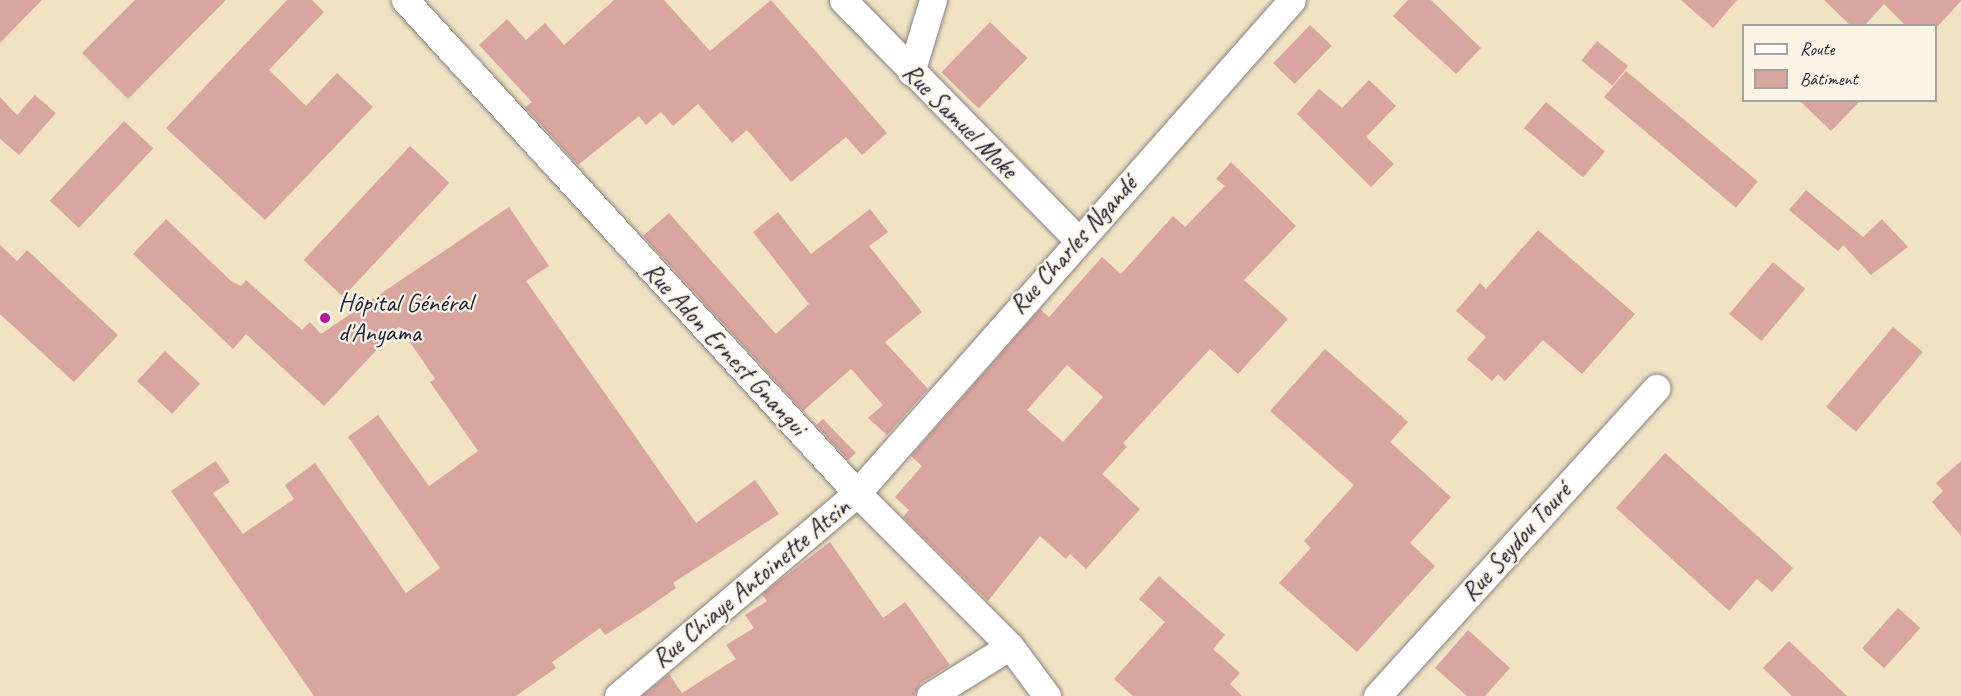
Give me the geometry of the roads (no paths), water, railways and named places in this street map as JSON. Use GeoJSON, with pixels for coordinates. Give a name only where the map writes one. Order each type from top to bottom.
{"type":"FeatureCollection","features":[{"type":"Feature","properties":{"kind":"street","name":"Rue Adon Ernest Gnangui"},"geometry":{"type":"LineString","coordinates":[[405,0],[857,492],[1010,646],[1047,696]]}},
{"type":"Feature","properties":{"kind":"street","name":"Rue Samuel Moke"},"geometry":{"type":"LineString","coordinates":[[843,0],[1078,240]]}},
{"type":"Feature","properties":{"kind":"street"},"geometry":{"type":"LineString","coordinates":[[911,72],[933,0]]}},
{"type":"Feature","properties":{"kind":"street","name":"Rue Charles Ngandé"},"geometry":{"type":"LineString","coordinates":[[857,492],[1293,0]]}},
{"type":"Feature","properties":{"kind":"street","name":"Rue Seydou Touré"},"geometry":{"type":"LineString","coordinates":[[1377,696],[1656,388]]}},
{"type":"Feature","properties":{"kind":"street","name":"Rue Chiaye Antoinette Atsin"},"geometry":{"type":"LineString","coordinates":[[618,696],[857,492]]}},
{"type":"Feature","properties":{"kind":"street"},"geometry":{"type":"LineString","coordinates":[[930,696],[1010,646]]}},
{"type":"Feature","properties":{"kind":"place","name":"Hôpital Général d'Anyama"},"geometry":{"type":"Point","coordinates":[325,318]}}]}
